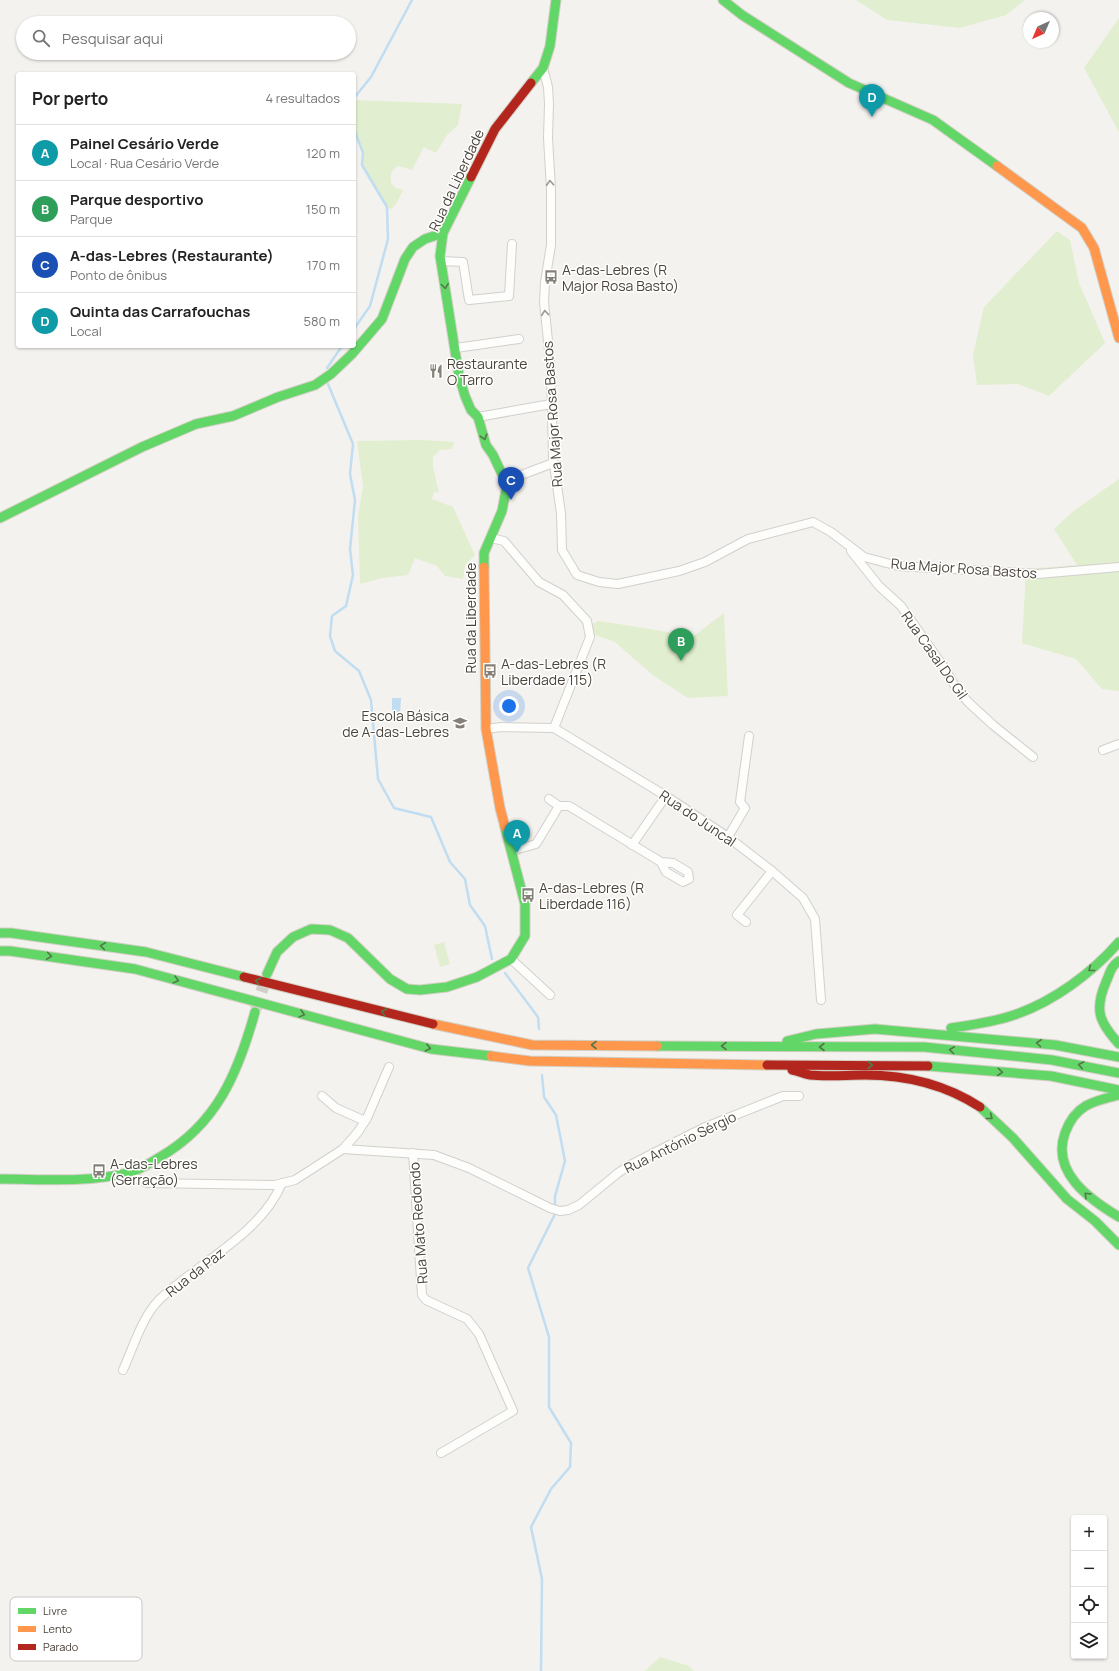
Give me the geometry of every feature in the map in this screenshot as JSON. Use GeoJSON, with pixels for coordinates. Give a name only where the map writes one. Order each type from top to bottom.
{"type":"FeatureCollection","features":[{"type":"Feature","properties":{"kind":"main road","name":"Rua da Liberdade"},"geometry":{"type":"LineString","coordinates":[[267,974],[277,952],[293,937],[311,929],[330,930],[348,938],[390,979],[407,989],[420,990],[447,987],[477,977],[511,959],[517,952],[525,936],[525,904],[498,801],[486,728],[484,553],[502,511],[508,480],[502,474],[493,455],[486,445],[478,417],[471,410],[465,396],[459,376],[456,348],[440,256],[443,233],[495,129],[542,68],[550,46],[556,0]]}},
{"type":"Feature","properties":{"kind":"main road"},"geometry":{"type":"LineString","coordinates":[[723,0],[742,15],[849,83],[933,120],[1066,214],[1082,228],[1094,248],[1119,338]]}},
{"type":"Feature","properties":{"kind":"main road"},"geometry":{"type":"LineString","coordinates":[[0,518],[149,444],[196,424],[233,416],[271,399],[315,385],[331,374],[352,354],[382,319],[405,259],[413,247],[425,239],[443,233]]}},
{"type":"Feature","properties":{"kind":"main road"},"geometry":{"type":"LineString","coordinates":[[0,932],[146,952],[435,1026],[532,1045],[924,1047],[1052,1060],[1119,1073]]}},
{"type":"Feature","properties":{"kind":"main road"},"geometry":{"type":"LineString","coordinates":[[926,1032],[971,1026],[1015,1014],[1044,1000],[1073,982],[1095,966],[1119,942]]}},
{"type":"Feature","properties":{"kind":"main road"},"geometry":{"type":"LineString","coordinates":[[0,951],[10,951],[135,969],[431,1049],[530,1061],[711,1065],[918,1065],[1051,1076],[1119,1090]]}},
{"type":"Feature","properties":{"kind":"main road"},"geometry":{"type":"LineString","coordinates":[[1119,962],[1113,965],[1100,996],[1100,1017],[1109,1033],[1119,1044]]}},
{"type":"Feature","properties":{"kind":"main road"},"geometry":{"type":"LineString","coordinates":[[0,1179],[86,1179],[126,1174],[165,1155],[191,1136],[209,1117],[231,1083],[251,1028],[255,1012]]}},
{"type":"Feature","properties":{"kind":"main road"},"geometry":{"type":"LineString","coordinates":[[763,1047],[823,1033],[875,1029],[926,1032],[1055,1045],[1119,1057]]}},
{"type":"Feature","properties":{"kind":"main road"},"geometry":{"type":"LineString","coordinates":[[775,1064],[811,1075],[883,1076],[932,1084],[948,1089],[970,1101],[995,1120],[1068,1199],[1091,1218],[1112,1240],[1119,1245]]}},
{"type":"Feature","properties":{"kind":"main road"},"geometry":{"type":"LineString","coordinates":[[1119,1096],[1099,1099],[1083,1106],[1070,1120],[1063,1137],[1062,1158],[1073,1180],[1094,1202],[1119,1217]]}},
{"type":"Feature","properties":{"kind":"main road"},"geometry":{"type":"LineString","coordinates":[[1091,1218],[1119,1234]]}},
{"type":"Feature","properties":{"kind":"street","name":"Rua Major Rosa Bastos"},"geometry":{"type":"LineString","coordinates":[[542,68],[548,87],[549,104],[548,138],[551,189],[551,246],[545,282],[544,302],[551,370],[553,463],[561,513],[562,550],[577,575],[599,582],[618,584],[679,571],[705,562],[748,539],[813,522],[831,532],[864,557],[898,566],[1038,574],[1119,567]]}},
{"type":"Feature","properties":{"kind":"street"},"geometry":{"type":"LineString","coordinates":[[441,261],[463,262],[469,300],[509,296],[512,244]]}},
{"type":"Feature","properties":{"kind":"street"},"geometry":{"type":"LineString","coordinates":[[456,348],[519,338]]}},
{"type":"Feature","properties":{"kind":"street"},"geometry":{"type":"LineString","coordinates":[[478,417],[551,404]]}},
{"type":"Feature","properties":{"kind":"street"},"geometry":{"type":"LineString","coordinates":[[508,480],[553,463]]}},
{"type":"Feature","properties":{"kind":"street"},"geometry":{"type":"LineString","coordinates":[[486,728],[554,728],[590,637],[587,622],[563,595],[539,582],[504,541],[491,538]]}},
{"type":"Feature","properties":{"kind":"street","name":"Rua Casal Do Gil"},"geometry":{"type":"LineString","coordinates":[[846,544],[871,578],[901,606],[931,648],[955,686],[968,702],[993,726],[1033,757]]}},
{"type":"Feature","properties":{"kind":"street","name":"Rua do Juncal"},"geometry":{"type":"LineString","coordinates":[[554,728],[666,796],[728,837],[772,870],[803,898],[816,919],[821,1000]]}},
{"type":"Feature","properties":{"kind":"street"},"geometry":{"type":"LineString","coordinates":[[728,837],[745,808],[740,802],[749,736]]}},
{"type":"Feature","properties":{"kind":"street"},"geometry":{"type":"LineString","coordinates":[[1103,750],[1119,744]]}},
{"type":"Feature","properties":{"kind":"street"},"geometry":{"type":"LineString","coordinates":[[632,845],[666,796]]}},
{"type":"Feature","properties":{"kind":"street"},"geometry":{"type":"LineString","coordinates":[[549,799],[559,806],[569,806],[661,862]]}},
{"type":"Feature","properties":{"kind":"street"},"geometry":{"type":"LineString","coordinates":[[511,851],[536,844],[559,806]]}},
{"type":"Feature","properties":{"kind":"street"},"geometry":{"type":"LineString","coordinates":[[746,922],[734,912],[772,870]]}},
{"type":"Feature","properties":{"kind":"street"},"geometry":{"type":"LineString","coordinates":[[511,959],[550,995]]}},
{"type":"Feature","properties":{"kind":"street"},"geometry":{"type":"LineString","coordinates":[[126,1174],[147,1183],[275,1185],[295,1180],[343,1148],[358,1132],[365,1121],[389,1067]]}},
{"type":"Feature","properties":{"kind":"street"},"geometry":{"type":"LineString","coordinates":[[322,1096],[336,1108],[365,1121]]}},
{"type":"Feature","properties":{"kind":"street","name":"Rua António Sérgio"},"geometry":{"type":"LineString","coordinates":[[343,1148],[434,1155],[469,1168],[550,1208],[560,1211],[568,1210],[579,1205],[630,1165],[703,1128],[783,1096],[800,1096]]}},
{"type":"Feature","properties":{"kind":"street","name":"Rua Mato Redondo"},"geometry":{"type":"LineString","coordinates":[[413,1153],[422,1295],[426,1300],[467,1319],[479,1334],[513,1411],[440,1453]]}},
{"type":"Feature","properties":{"kind":"street","name":"Rua da Paz"},"geometry":{"type":"LineString","coordinates":[[123,1370],[148,1314],[159,1300],[227,1247],[266,1210],[277,1194],[282,1183]]}},
{"type":"Feature","properties":{"kind":"green space"},"geometry":{"type":"Polygon","coordinates":[[[856,0],[1025,0],[1006,15],[960,28],[887,20],[856,0]]]}},
{"type":"Feature","properties":{"kind":"green space"},"geometry":{"type":"Polygon","coordinates":[[[1119,18],[1119,132],[1084,68],[1119,18]]]}},
{"type":"Feature","properties":{"kind":"green space"},"geometry":{"type":"Polygon","coordinates":[[[356,100],[462,104],[458,125],[446,136],[436,153],[424,147],[412,170],[399,166],[393,170],[391,174],[391,183],[396,188],[403,190],[396,204],[391,209],[387,207],[362,165],[363,153],[356,134],[356,100]]]}},
{"type":"Feature","properties":{"kind":"green space"},"geometry":{"type":"Polygon","coordinates":[[[1057,231],[1070,240],[1079,283],[1105,343],[1049,396],[1018,384],[977,385],[973,355],[984,307],[1057,231]]]}},
{"type":"Feature","properties":{"kind":"green space"},"geometry":{"type":"Polygon","coordinates":[[[421,440],[454,442],[452,449],[440,450],[433,457],[433,467],[439,493],[434,492],[432,499],[453,507],[475,555],[465,565],[463,579],[445,576],[437,566],[415,558],[408,575],[382,578],[360,584],[358,516],[363,487],[357,441],[421,440]]]}},
{"type":"Feature","properties":{"kind":"green space"},"geometry":{"type":"Polygon","coordinates":[[[1119,479],[1119,691],[1102,689],[1076,659],[1022,643],[1026,569],[1077,565],[1054,529],[1075,510],[1119,479]]]}},
{"type":"Feature","properties":{"kind":"green space"},"geometry":{"type":"Polygon","coordinates":[[[724,613],[728,696],[688,698],[654,676],[615,642],[595,635],[592,624],[598,621],[667,632],[691,638],[724,613]]]}},
{"type":"Feature","properties":{"kind":"green space"},"geometry":{"type":"Polygon","coordinates":[[[444,942],[450,964],[440,967],[434,945],[444,942]]]}},
{"type":"Feature","properties":{"kind":"green space"},"geometry":{"type":"Polygon","coordinates":[[[660,1657],[689,1666],[694,1671],[645,1671],[660,1657]]]}},
{"type":"Feature","properties":{"kind":"water"},"geometry":{"type":"Polygon","coordinates":[[[392,698],[401,698],[400,716],[392,716],[392,698]]]}},
{"type":"Feature","properties":{"kind":"waterway"},"geometry":{"type":"LineString","coordinates":[[356,96],[371,77],[412,0]]}},
{"type":"Feature","properties":{"kind":"waterway"},"geometry":{"type":"LineString","coordinates":[[356,134],[363,153],[362,165],[387,207],[388,239],[370,306],[356,326]]}},
{"type":"Feature","properties":{"kind":"waterway"},"geometry":{"type":"LineString","coordinates":[[327,368],[341,348]]}},
{"type":"Feature","properties":{"kind":"waterway"},"geometry":{"type":"LineString","coordinates":[[328,384],[353,444],[350,474],[355,500],[350,549],[353,575],[346,606],[332,616],[330,636],[335,651],[359,671],[371,700],[378,779],[394,808],[431,817],[450,862],[465,879],[470,905],[485,926],[492,959]]}},
{"type":"Feature","properties":{"kind":"waterway"},"geometry":{"type":"LineString","coordinates":[[505,973],[538,1017],[539,1029]]}},
{"type":"Feature","properties":{"kind":"waterway"},"geometry":{"type":"LineString","coordinates":[[542,1075],[544,1097],[556,1115],[565,1161],[555,1196],[555,1206]]}},
{"type":"Feature","properties":{"kind":"waterway"},"geometry":{"type":"LineString","coordinates":[[541,1671],[542,1579],[531,1527],[551,1489],[570,1467],[571,1443],[549,1407],[549,1337],[528,1268],[555,1214]]}},
{"type":"Feature","properties":{"kind":"tunnel"},"geometry":{"type":"LineString","coordinates":[[256,1009],[267,974]]}},
{"type":"Feature","properties":{"kind":"traffic: fast"},"geometry":{"type":"LineString","coordinates":[[531,83],[543,68],[550,46],[556,0]]}},
{"type":"Feature","properties":{"kind":"traffic: fast"},"geometry":{"type":"LineString","coordinates":[[723,0],[742,15],[849,83],[933,120],[997,166]]}},
{"type":"Feature","properties":{"kind":"traffic: fast"},"geometry":{"type":"LineString","coordinates":[[471,177],[443,233],[440,256],[459,376],[465,396],[471,410],[478,417],[486,445],[493,455],[502,474],[508,480],[502,511],[484,553],[484,567]]}},
{"type":"Feature","properties":{"kind":"traffic: fast"},"geometry":{"type":"LineString","coordinates":[[0,518],[142,447],[196,424],[233,416],[278,397],[315,385],[331,374],[352,354],[382,319],[405,259],[413,247],[425,239],[443,233]]}},
{"type":"Feature","properties":{"kind":"traffic: fast"},"geometry":{"type":"LineString","coordinates":[[267,974],[277,952],[293,937],[311,929],[330,930],[348,938],[390,979],[407,989],[420,990],[447,987],[477,977],[511,959],[525,936],[525,904],[505,827]]}},
{"type":"Feature","properties":{"kind":"traffic: fast"},"geometry":{"type":"LineString","coordinates":[[0,933],[11,933],[146,952],[244,977]]}},
{"type":"Feature","properties":{"kind":"traffic: fast"},"geometry":{"type":"LineString","coordinates":[[951,1028],[983,1023],[1006,1017],[1029,1009],[1043,1002],[1071,985],[1097,965],[1119,942]]}},
{"type":"Feature","properties":{"kind":"traffic: fast"},"geometry":{"type":"LineString","coordinates":[[0,951],[10,951],[135,969],[431,1049],[491,1056]]}},
{"type":"Feature","properties":{"kind":"traffic: fast"},"geometry":{"type":"LineString","coordinates":[[1119,961],[1112,967],[1100,1000],[1100,1015],[1103,1022],[1119,1044]]}},
{"type":"Feature","properties":{"kind":"traffic: fast"},"geometry":{"type":"LineString","coordinates":[[0,1179],[64,1180],[111,1176],[136,1170],[180,1144],[211,1113],[222,1095],[241,1056],[255,1012]]}},
{"type":"Feature","properties":{"kind":"traffic: fast"},"geometry":{"type":"LineString","coordinates":[[787,1041],[816,1034],[875,1029],[1055,1045],[1119,1057]]}},
{"type":"Feature","properties":{"kind":"traffic: fast"},"geometry":{"type":"LineString","coordinates":[[657,1046],[924,1047],[1052,1060],[1119,1073]]}},
{"type":"Feature","properties":{"kind":"traffic: fast"},"geometry":{"type":"LineString","coordinates":[[928,1066],[1051,1076],[1119,1090]]}},
{"type":"Feature","properties":{"kind":"traffic: fast"},"geometry":{"type":"LineString","coordinates":[[1119,1095],[1093,1102],[1080,1110],[1069,1124],[1065,1133],[1062,1147],[1063,1160],[1068,1172],[1076,1183],[1096,1202],[1119,1217]]}},
{"type":"Feature","properties":{"kind":"traffic: fast"},"geometry":{"type":"LineString","coordinates":[[980,1107],[1013,1138],[1067,1199],[1095,1221],[1119,1245]]}},
{"type":"Feature","properties":{"kind":"traffic: slow"},"geometry":{"type":"LineString","coordinates":[[997,166],[1082,228],[1094,248],[1119,338]]}},
{"type":"Feature","properties":{"kind":"traffic: slow"},"geometry":{"type":"LineString","coordinates":[[484,567],[486,729],[500,808],[505,827]]}},
{"type":"Feature","properties":{"kind":"traffic: slow"},"geometry":{"type":"LineString","coordinates":[[433,1024],[532,1045],[657,1046]]}},
{"type":"Feature","properties":{"kind":"traffic: slow"},"geometry":{"type":"LineString","coordinates":[[491,1056],[530,1061],[767,1065]]}},
{"type":"Feature","properties":{"kind":"traffic: jam"},"geometry":{"type":"LineString","coordinates":[[471,177],[495,129],[531,83]]}},
{"type":"Feature","properties":{"kind":"traffic: jam"},"geometry":{"type":"LineString","coordinates":[[244,977],[433,1024]]}},
{"type":"Feature","properties":{"kind":"traffic: jam"},"geometry":{"type":"LineString","coordinates":[[767,1065],[928,1066]]}},
{"type":"Feature","properties":{"kind":"traffic: jam"},"geometry":{"type":"LineString","coordinates":[[792,1070],[817,1076],[880,1075],[910,1079],[939,1087],[967,1099],[980,1107]]}},
{"type":"Feature","properties":{"kind":"place","name":"Quinta das Carrafouchas"},"geometry":{"type":"Point","coordinates":[872,117]}},
{"type":"Feature","properties":{"kind":"place","name":"A-das-Lebres (R Major Rosa Basto)"},"geometry":{"type":"Point","coordinates":[551,277]}},
{"type":"Feature","properties":{"kind":"place","name":"Restaurante O Tarro"},"geometry":{"type":"Point","coordinates":[436,371]}},
{"type":"Feature","properties":{"kind":"place","name":"A-das-Lebres (Restaurante)"},"geometry":{"type":"Point","coordinates":[511,500]}},
{"type":"Feature","properties":{"kind":"place","name":"Parque desportivo"},"geometry":{"type":"Point","coordinates":[681,661]}},
{"type":"Feature","properties":{"kind":"place","name":"A-das-Lebres (R Liberdade 115)"},"geometry":{"type":"Point","coordinates":[490,671]}},
{"type":"Feature","properties":{"kind":"place","name":"Escola Básica de A-das-Lebres"},"geometry":{"type":"Point","coordinates":[460,723]}},
{"type":"Feature","properties":{"kind":"place","name":"Painel Cesário Verde"},"geometry":{"type":"Point","coordinates":[517,853]}},
{"type":"Feature","properties":{"kind":"place","name":"A-das-Lebres (R Liberdade 116)"},"geometry":{"type":"Point","coordinates":[528,895]}},
{"type":"Feature","properties":{"kind":"place","name":"A-das-Lebres (Serração)"},"geometry":{"type":"Point","coordinates":[99,1171]}}]}
